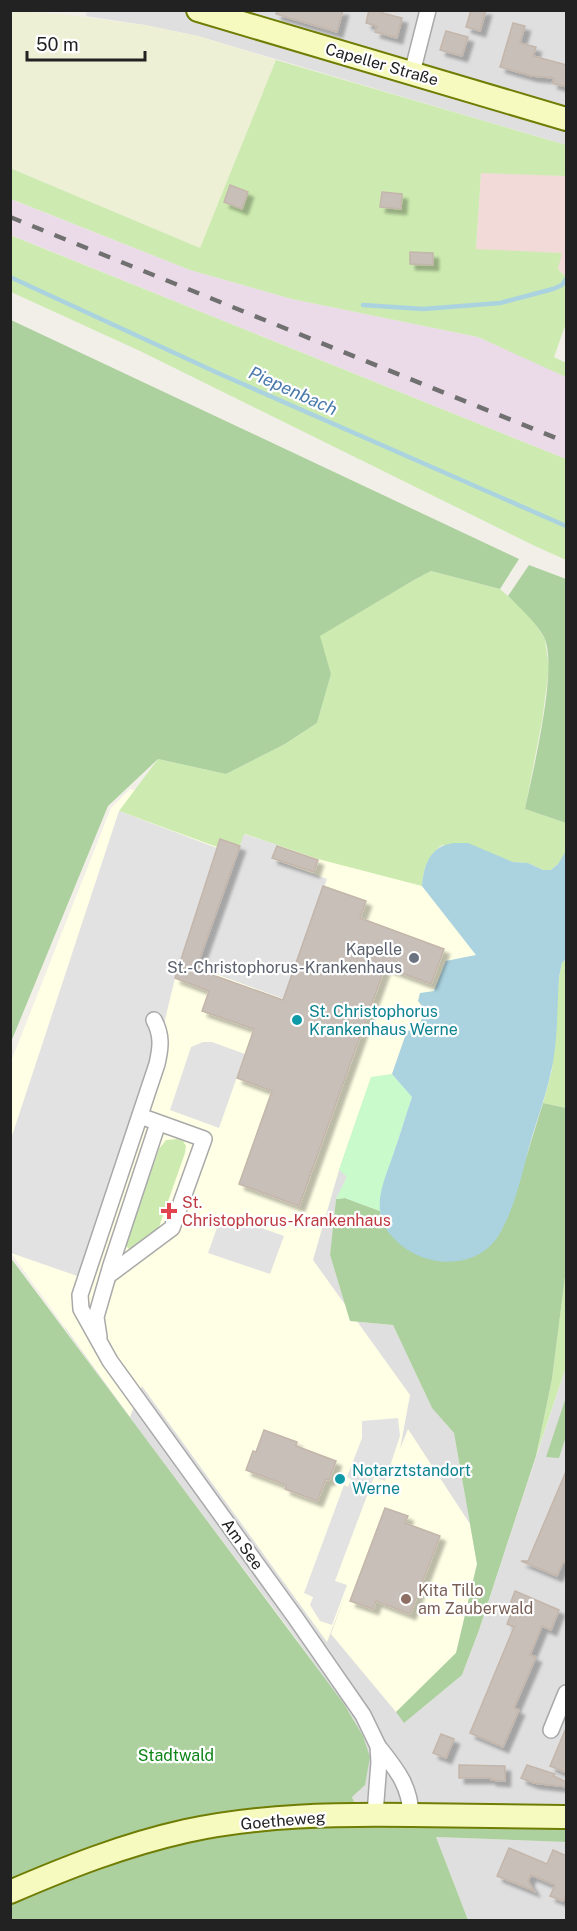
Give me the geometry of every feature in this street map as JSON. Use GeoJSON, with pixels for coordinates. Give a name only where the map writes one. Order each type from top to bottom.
{"type":"FeatureCollection","features":[{"type":"Feature","properties":{"kind":"street","name":"Capeller Straße"},"geometry":{"type":"LineString","coordinates":[[198,10],[567,119]]}},
{"type":"Feature","properties":{"kind":"street"},"geometry":{"type":"LineString","coordinates":[[412,73],[428,10]]}},
{"type":"Feature","properties":{"kind":"street","name":"Am See"},"geometry":{"type":"LineString","coordinates":[[154,1020],[160,1031],[161,1048],[80,1295],[81,1309],[110,1360],[363,1715],[378,1746],[401,1776],[411,1800],[411,1815]]}},
{"type":"Feature","properties":{"kind":"street"},"geometry":{"type":"LineString","coordinates":[[109,1275],[172,1228],[204,1139],[140,1116]]}},
{"type":"Feature","properties":{"kind":"street","name":"Am See"},"geometry":{"type":"LineString","coordinates":[[102,1346],[96,1317],[158,1123]]}},
{"type":"Feature","properties":{"kind":"street"},"geometry":{"type":"LineString","coordinates":[[551,1730],[567,1693]]}},
{"type":"Feature","properties":{"kind":"street","name":"Am See"},"geometry":{"type":"LineString","coordinates":[[375,1814],[378,1746]]}},
{"type":"Feature","properties":{"kind":"street","name":"Goetheweg"},"geometry":{"type":"LineString","coordinates":[[10,1892],[75,1864],[131,1845],[187,1831],[244,1822],[300,1816],[375,1814],[567,1817]]}},
{"type":"Feature","properties":{"kind":"shaded area"},"geometry":{"type":"Polygon","coordinates":[[[87,10],[566,11],[566,145],[198,36],[86,16],[87,10]]]}},
{"type":"Feature","properties":{"kind":"shaded area"},"geometry":{"type":"Polygon","coordinates":[[[10,11],[61,14],[145,25],[198,36],[276,60],[200,248],[11,168],[10,11]]]}},
{"type":"Feature","properties":{"kind":"shaded area"},"geometry":{"type":"Polygon","coordinates":[[[481,172],[566,176],[566,277],[558,269],[561,253],[476,250],[481,172]]]}},
{"type":"Feature","properties":{"kind":"shaded area"},"geometry":{"type":"Polygon","coordinates":[[[10,199],[190,270],[292,299],[478,337],[548,368],[566,377],[566,459],[11,235],[10,199]]]}},
{"type":"Feature","properties":{"kind":"shaded area","name":"St. Christophorus-Krankenhaus"},"geometry":{"type":"Polygon","coordinates":[[[130,789],[422,886],[476,955],[446,961],[418,1030],[407,1031],[392,1074],[371,1078],[339,1170],[313,1260],[410,1395],[400,1449],[408,1429],[470,1524],[477,1564],[456,1653],[396,1712],[331,1634],[346,1593],[327,1642],[142,1386],[130,1417],[11,1253],[10,1064],[111,808],[130,789]]]}},
{"type":"Feature","properties":{"kind":"shaded area"},"geometry":{"type":"Polygon","coordinates":[[[119,811],[217,848],[175,978],[153,1070],[83,1278],[11,1253],[11,1139],[119,811]]]}},
{"type":"Feature","properties":{"kind":"shaded area"},"geometry":{"type":"Polygon","coordinates":[[[244,834],[278,845],[273,859],[327,879],[284,999],[197,967],[244,834]]]}},
{"type":"Feature","properties":{"kind":"shaded area"},"geometry":{"type":"Polygon","coordinates":[[[407,1031],[392,1074],[371,1078],[347,1177],[336,1199],[330,1255],[350,1321],[393,1325],[432,1408],[454,1433],[477,1564],[397,1712],[405,1722],[462,1675],[566,1367],[566,1828],[363,1824],[352,1797],[354,1720],[290,1630],[65,1329],[153,1070],[407,1031]]]}},
{"type":"Feature","properties":{"kind":"shaded area"},"geometry":{"type":"Polygon","coordinates":[[[203,1042],[212,1042],[245,1054],[219,1128],[170,1110],[191,1047],[203,1042]]]}},
{"type":"Feature","properties":{"kind":"shaded area"},"geometry":{"type":"Polygon","coordinates":[[[222,1214],[284,1236],[270,1274],[208,1253],[222,1214]]]}},
{"type":"Feature","properties":{"kind":"shaded area"},"geometry":{"type":"Polygon","coordinates":[[[398,1418],[400,1436],[385,1481],[374,1477],[335,1581],[347,1585],[332,1625],[320,1621],[310,1605],[313,1597],[304,1593],[344,1485],[348,1487],[351,1479],[347,1477],[362,1438],[362,1421],[398,1418]]]}},
{"type":"Feature","properties":{"kind":"shaded area"},"geometry":{"type":"Polygon","coordinates":[[[436,1837],[566,1842],[566,1920],[468,1920],[436,1837]]]}},
{"type":"Feature","properties":{"kind":"green space"},"geometry":{"type":"Polygon","coordinates":[[[276,60],[566,145],[566,176],[481,173],[476,249],[562,253],[558,269],[566,277],[566,323],[554,357],[566,363],[566,377],[478,337],[292,299],[190,270],[11,199],[10,168],[200,248],[276,60]]]}},
{"type":"Feature","properties":{"kind":"green space"},"geometry":{"type":"Polygon","coordinates":[[[10,235],[566,459],[566,560],[140,351],[11,292],[10,235]]]}},
{"type":"Feature","properties":{"kind":"green space"},"geometry":{"type":"Polygon","coordinates":[[[11,320],[519,559],[500,589],[431,571],[320,636],[331,674],[317,723],[285,744],[226,774],[158,759],[108,806],[11,1042],[11,320]]]}},
{"type":"Feature","properties":{"kind":"green space"},"geometry":{"type":"Polygon","coordinates":[[[529,565],[566,579],[566,823],[525,809],[543,721],[548,671],[548,651],[544,637],[532,620],[508,596],[529,565]]]}},
{"type":"Feature","properties":{"kind":"green space"},"geometry":{"type":"Polygon","coordinates":[[[431,571],[500,589],[529,615],[545,639],[549,668],[542,721],[525,809],[566,823],[566,853],[551,870],[442,845],[427,863],[422,886],[318,859],[245,834],[240,846],[230,843],[224,858],[217,847],[119,811],[158,759],[226,774],[285,744],[317,723],[331,674],[319,636],[431,571]]]}},
{"type":"Feature","properties":{"kind":"green space"},"geometry":{"type":"Polygon","coordinates":[[[566,959],[566,1108],[543,1103],[552,1070],[559,977],[562,963],[566,959]]]}},
{"type":"Feature","properties":{"kind":"green space"},"geometry":{"type":"Polygon","coordinates":[[[392,1074],[412,1097],[381,1192],[380,1211],[345,1198],[336,1199],[347,1177],[339,1170],[371,1077],[392,1074]]]}},
{"type":"Feature","properties":{"kind":"green space"},"geometry":{"type":"Polygon","coordinates":[[[543,1103],[566,1108],[566,1269],[552,1379],[536,1456],[462,1675],[404,1723],[396,1712],[456,1653],[477,1564],[454,1433],[432,1408],[393,1325],[350,1321],[330,1255],[336,1199],[345,1198],[380,1211],[382,1223],[509,1213],[543,1103]]]}},
{"type":"Feature","properties":{"kind":"green space"},"geometry":{"type":"Polygon","coordinates":[[[166,1140],[183,1141],[186,1146],[185,1153],[159,1227],[130,1250],[126,1242],[159,1149],[166,1140]]]}},
{"type":"Feature","properties":{"kind":"green space","name":"Stadtwald"},"geometry":{"type":"Polygon","coordinates":[[[10,1257],[344,1704],[363,1736],[370,1757],[365,1785],[352,1797],[363,1824],[566,1828],[566,1842],[436,1837],[468,1920],[11,1920],[10,1257]]]}},
{"type":"Feature","properties":{"kind":"green space"},"geometry":{"type":"Polygon","coordinates":[[[566,1269],[566,1367],[536,1456],[552,1379],[566,1269]]]}},
{"type":"Feature","properties":{"kind":"green space"},"geometry":{"type":"Polygon","coordinates":[[[566,1397],[566,1436],[559,1458],[546,1457],[566,1397]]]}},
{"type":"Feature","properties":{"kind":"water"},"geometry":{"type":"Polygon","coordinates":[[[453,843],[468,843],[513,862],[528,863],[543,870],[551,870],[566,851],[566,959],[562,963],[559,977],[555,1049],[546,1092],[517,1193],[500,1233],[491,1245],[480,1253],[454,1262],[426,1258],[401,1245],[384,1226],[380,1204],[383,1184],[412,1097],[392,1074],[407,1031],[418,1029],[425,1010],[418,1001],[420,993],[434,991],[446,961],[476,955],[422,886],[424,871],[430,858],[439,848],[453,843]]]}},
{"type":"Feature","properties":{"kind":"building"},"geometry":{"type":"Polygon","coordinates":[[[277,10],[343,10],[337,32],[276,14],[277,10]]]}},
{"type":"Feature","properties":{"kind":"building"},"geometry":{"type":"Polygon","coordinates":[[[369,10],[383,10],[382,13],[402,18],[397,38],[375,32],[377,26],[366,23],[369,10]]]}},
{"type":"Feature","properties":{"kind":"building"},"geometry":{"type":"Polygon","coordinates":[[[471,10],[486,10],[480,31],[466,27],[471,10]]]}},
{"type":"Feature","properties":{"kind":"building"},"geometry":{"type":"Polygon","coordinates":[[[513,23],[525,26],[520,43],[536,47],[533,56],[567,65],[567,87],[552,83],[554,78],[532,76],[500,67],[513,23]]]}},
{"type":"Feature","properties":{"kind":"building"},"geometry":{"type":"Polygon","coordinates":[[[446,31],[468,37],[462,56],[440,50],[446,31]]]}},
{"type":"Feature","properties":{"kind":"building"},"geometry":{"type":"Polygon","coordinates":[[[230,185],[248,192],[242,209],[224,202],[230,185]]]}},
{"type":"Feature","properties":{"kind":"building"},"geometry":{"type":"Polygon","coordinates":[[[382,192],[402,194],[401,209],[380,207],[382,192]]]}},
{"type":"Feature","properties":{"kind":"building"},"geometry":{"type":"Polygon","coordinates":[[[410,252],[433,253],[433,265],[410,264],[410,252]]]}},
{"type":"Feature","properties":{"kind":"building","name":"St. Christophorus Krankenhaus Werne"},"geometry":{"type":"Polygon","coordinates":[[[220,839],[240,846],[196,969],[283,1000],[323,886],[366,901],[360,918],[444,949],[431,984],[385,967],[299,1206],[239,1184],[272,1091],[237,1078],[254,1029],[202,1011],[209,991],[175,978],[220,839]]]}},
{"type":"Feature","properties":{"kind":"building"},"geometry":{"type":"Polygon","coordinates":[[[277,846],[318,860],[314,872],[272,858],[277,846]]]}},
{"type":"Feature","properties":{"kind":"building"},"geometry":{"type":"Polygon","coordinates":[[[264,1430],[297,1442],[296,1446],[336,1461],[329,1480],[326,1479],[317,1501],[285,1489],[286,1485],[246,1470],[264,1430]]]}},
{"type":"Feature","properties":{"kind":"building"},"geometry":{"type":"Polygon","coordinates":[[[567,1469],[567,1564],[563,1562],[557,1576],[521,1561],[528,1561],[567,1469]]]}},
{"type":"Feature","properties":{"kind":"building"},"geometry":{"type":"Polygon","coordinates":[[[385,1508],[408,1516],[405,1523],[440,1536],[410,1614],[376,1601],[373,1609],[350,1601],[385,1508]]]}},
{"type":"Feature","properties":{"kind":"building"},"geometry":{"type":"Polygon","coordinates":[[[515,1591],[559,1610],[551,1630],[542,1626],[530,1655],[536,1657],[514,1708],[519,1710],[503,1747],[470,1733],[514,1627],[507,1624],[513,1609],[509,1607],[515,1591]]]}},
{"type":"Feature","properties":{"kind":"building"},"geometry":{"type":"Polygon","coordinates":[[[567,1728],[567,1773],[550,1766],[567,1728]]]}},
{"type":"Feature","properties":{"kind":"building"},"geometry":{"type":"Polygon","coordinates":[[[441,1734],[454,1739],[446,1758],[433,1753],[441,1734]]]}},
{"type":"Feature","properties":{"kind":"building"},"geometry":{"type":"Polygon","coordinates":[[[459,1765],[505,1766],[505,1781],[491,1780],[491,1778],[459,1778],[459,1765]]]}},
{"type":"Feature","properties":{"kind":"building"},"geometry":{"type":"Polygon","coordinates":[[[527,1765],[555,1774],[553,1776],[567,1782],[567,1787],[534,1783],[521,1778],[527,1765]]]}},
{"type":"Feature","properties":{"kind":"building"},"geometry":{"type":"Polygon","coordinates":[[[509,1848],[547,1864],[553,1850],[567,1856],[567,1893],[563,1901],[550,1896],[555,1885],[531,1875],[528,1881],[534,1891],[497,1876],[509,1848]]]}},
{"type":"Feature","properties":{"kind":"waterway","name":"Piepenbach"},"geometry":{"type":"LineString","coordinates":[[10,277],[220,374],[566,526]]}},
{"type":"Feature","properties":{"kind":"waterway"},"geometry":{"type":"LineString","coordinates":[[363,305],[423,309],[500,303],[553,289],[562,285],[566,279]]}},
{"type":"Feature","properties":{"kind":"railway"},"geometry":{"type":"LineString","coordinates":[[10,217],[566,442]]}},
{"type":"Feature","properties":{"kind":"place","name":"Kapelle St.-Christophorus-Krankenhaus"},"geometry":{"type":"Point","coordinates":[414,958]}},
{"type":"Feature","properties":{"kind":"place","name":"St. Christophorus Krankenhaus Werne"},"geometry":{"type":"Point","coordinates":[297,1020]}},
{"type":"Feature","properties":{"kind":"place","name":"St. Christophorus-Krankenhaus"},"geometry":{"type":"Point","coordinates":[169,1211]}},
{"type":"Feature","properties":{"kind":"place","name":"Notarztstandort Werne"},"geometry":{"type":"Point","coordinates":[340,1479]}},
{"type":"Feature","properties":{"kind":"place","name":"Kita Tillo am Zauberwald"},"geometry":{"type":"Point","coordinates":[406,1599]}}]}
